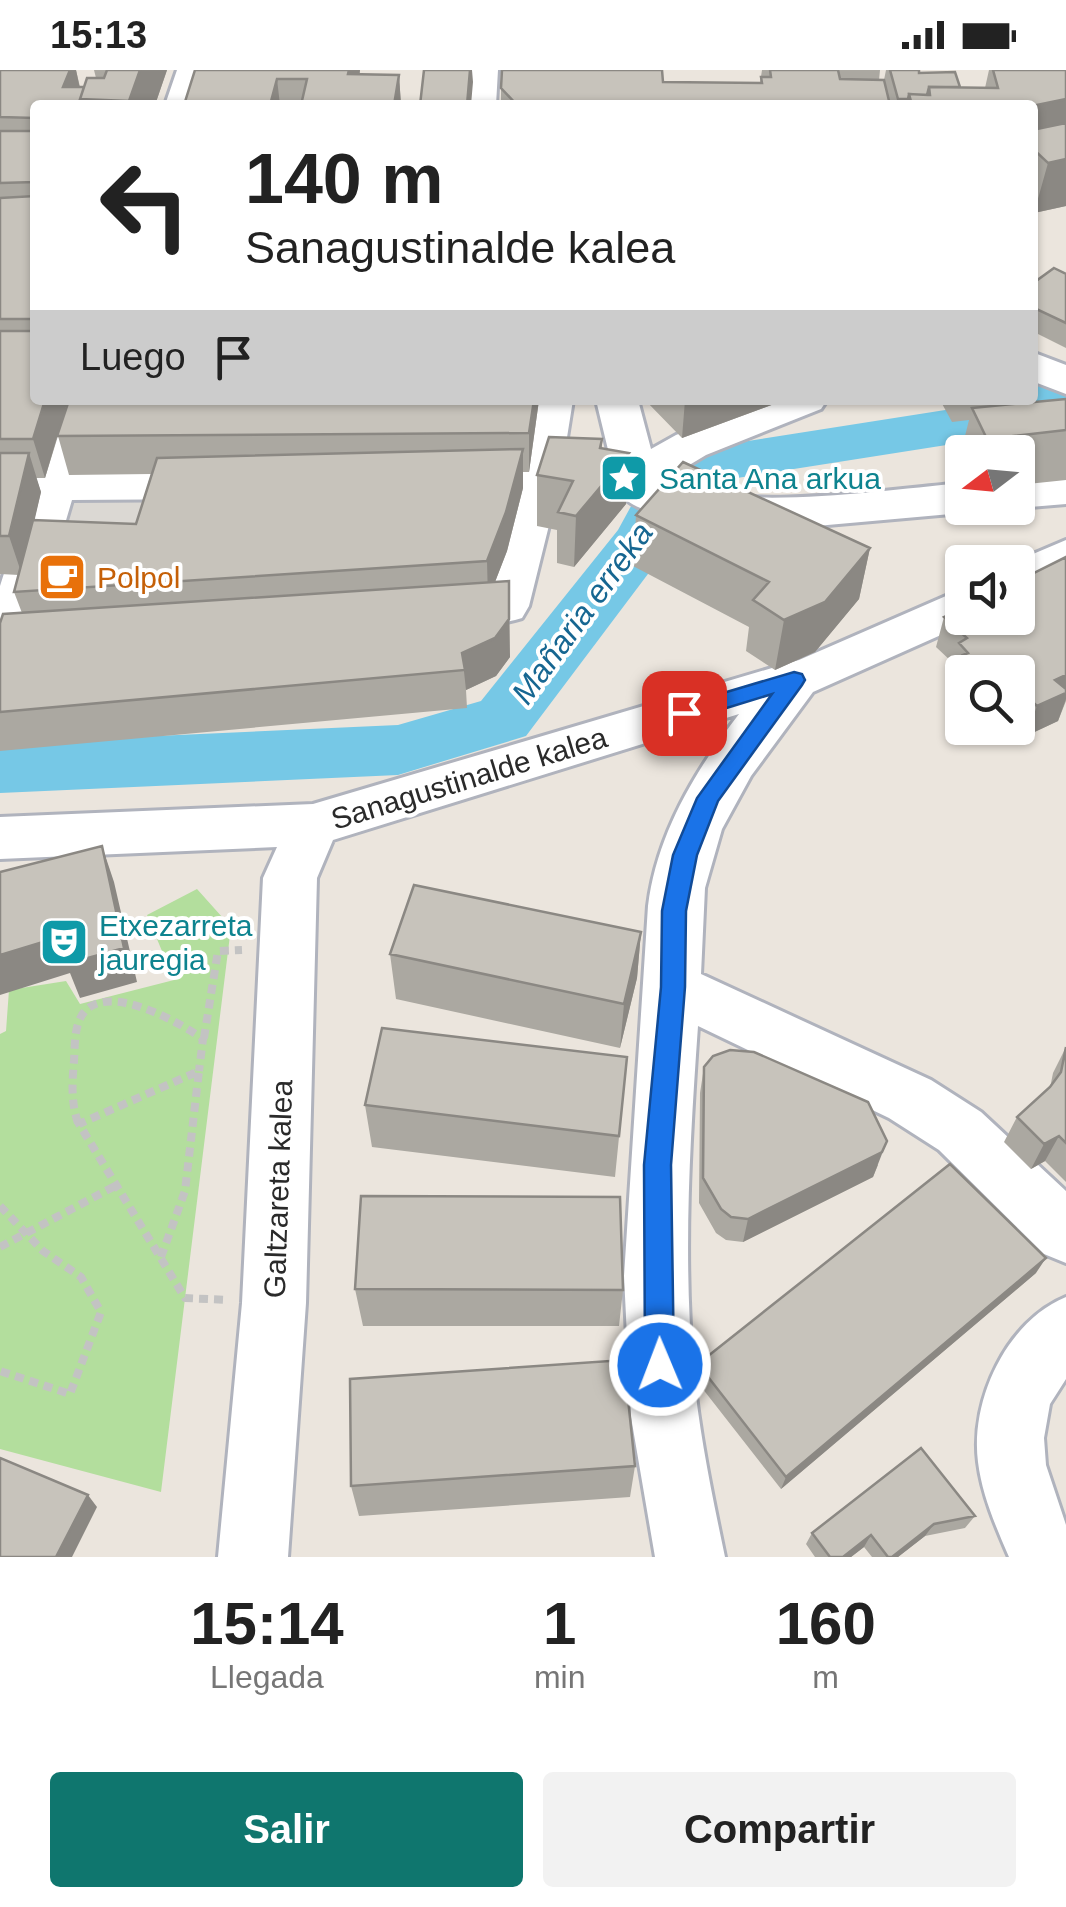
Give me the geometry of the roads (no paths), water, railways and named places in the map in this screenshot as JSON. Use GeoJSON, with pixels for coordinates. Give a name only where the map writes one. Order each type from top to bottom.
{"type":"FeatureCollection","features":[{"type":"Feature","properties":{"kind":"street"},"geometry":{"type":"LineString","coordinates":[[184,100],[194,70]]}},
{"type":"Feature","properties":{"kind":"street"},"geometry":{"type":"LineString","coordinates":[[479,100],[481,70]]}},
{"type":"Feature","properties":{"kind":"street"},"geometry":{"type":"LineString","coordinates":[[13,649],[79,405]]}},
{"type":"Feature","properties":{"kind":"street"},"geometry":{"type":"LineString","coordinates":[[409,614],[505,606],[538,481],[551,405]]}},
{"type":"Feature","properties":{"kind":"street"},"geometry":{"type":"LineString","coordinates":[[618,405],[640,490]]}},
{"type":"Feature","properties":{"kind":"street"},"geometry":{"type":"LineString","coordinates":[[640,490],[648,471],[691,445],[793,405]]}},
{"type":"Feature","properties":{"kind":"street"},"geometry":{"type":"LineString","coordinates":[[460,482],[538,481]]}},
{"type":"Feature","properties":{"kind":"street"},"geometry":{"type":"LineString","coordinates":[[0,486],[265,484]]}},
{"type":"Feature","properties":{"kind":"street"},"geometry":{"type":"LineString","coordinates":[[1035,492],[1066,489]]}},
{"type":"Feature","properties":{"kind":"street"},"geometry":{"type":"LineString","coordinates":[[640,490],[684,506],[805,512],[945,500]]}},
{"type":"Feature","properties":{"kind":"street"},"geometry":{"type":"LineString","coordinates":[[1035,572],[1066,556]]}},
{"type":"Feature","properties":{"kind":"street","name":"Sanagustinalde kalea"},"geometry":{"type":"LineString","coordinates":[[0,838],[313,825],[794,680],[945,613]]}},
{"type":"Feature","properties":{"kind":"street"},"geometry":{"type":"LineString","coordinates":[[690,1557],[668,1448],[660,1365],[658,1165],[673,987],[674,911],[685,855],[708,798],[794,680]]}},
{"type":"Feature","properties":{"kind":"street","name":"Galtzareta kalea"},"geometry":{"type":"LineString","coordinates":[[254,1557],[274,1303],[290,878],[313,825]]}},
{"type":"Feature","properties":{"kind":"street"},"geometry":{"type":"LineString","coordinates":[[673,987],[910,1100],[960,1131],[1066,1233]]}},
{"type":"Feature","properties":{"kind":"street"},"geometry":{"type":"LineString","coordinates":[[1044,1557],[1021,1505],[1007,1450],[1017,1394],[1066,1329]]}},
{"type":"Feature","properties":{"kind":"waterway","name":"Mañaria erreka"},"geometry":{"type":"LineString","coordinates":[[1038,405],[1066,381]]}},
{"type":"Feature","properties":{"kind":"waterway","name":"Mañaria erreka"},"geometry":{"type":"LineString","coordinates":[[0,768],[398,750],[503,719],[642,540],[679,468],[1022,418],[1037,405]]}},
{"type":"Feature","properties":{"kind":"place","name":"Santa Ana arkua"},"geometry":{"type":"Point","coordinates":[624,478]}},
{"type":"Feature","properties":{"kind":"place","name":"Polpol"},"geometry":{"type":"Point","coordinates":[62,577]}},
{"type":"Feature","properties":{"kind":"place","name":"Etxezarreta jauregia"},"geometry":{"type":"Point","coordinates":[64,942]}}]}
